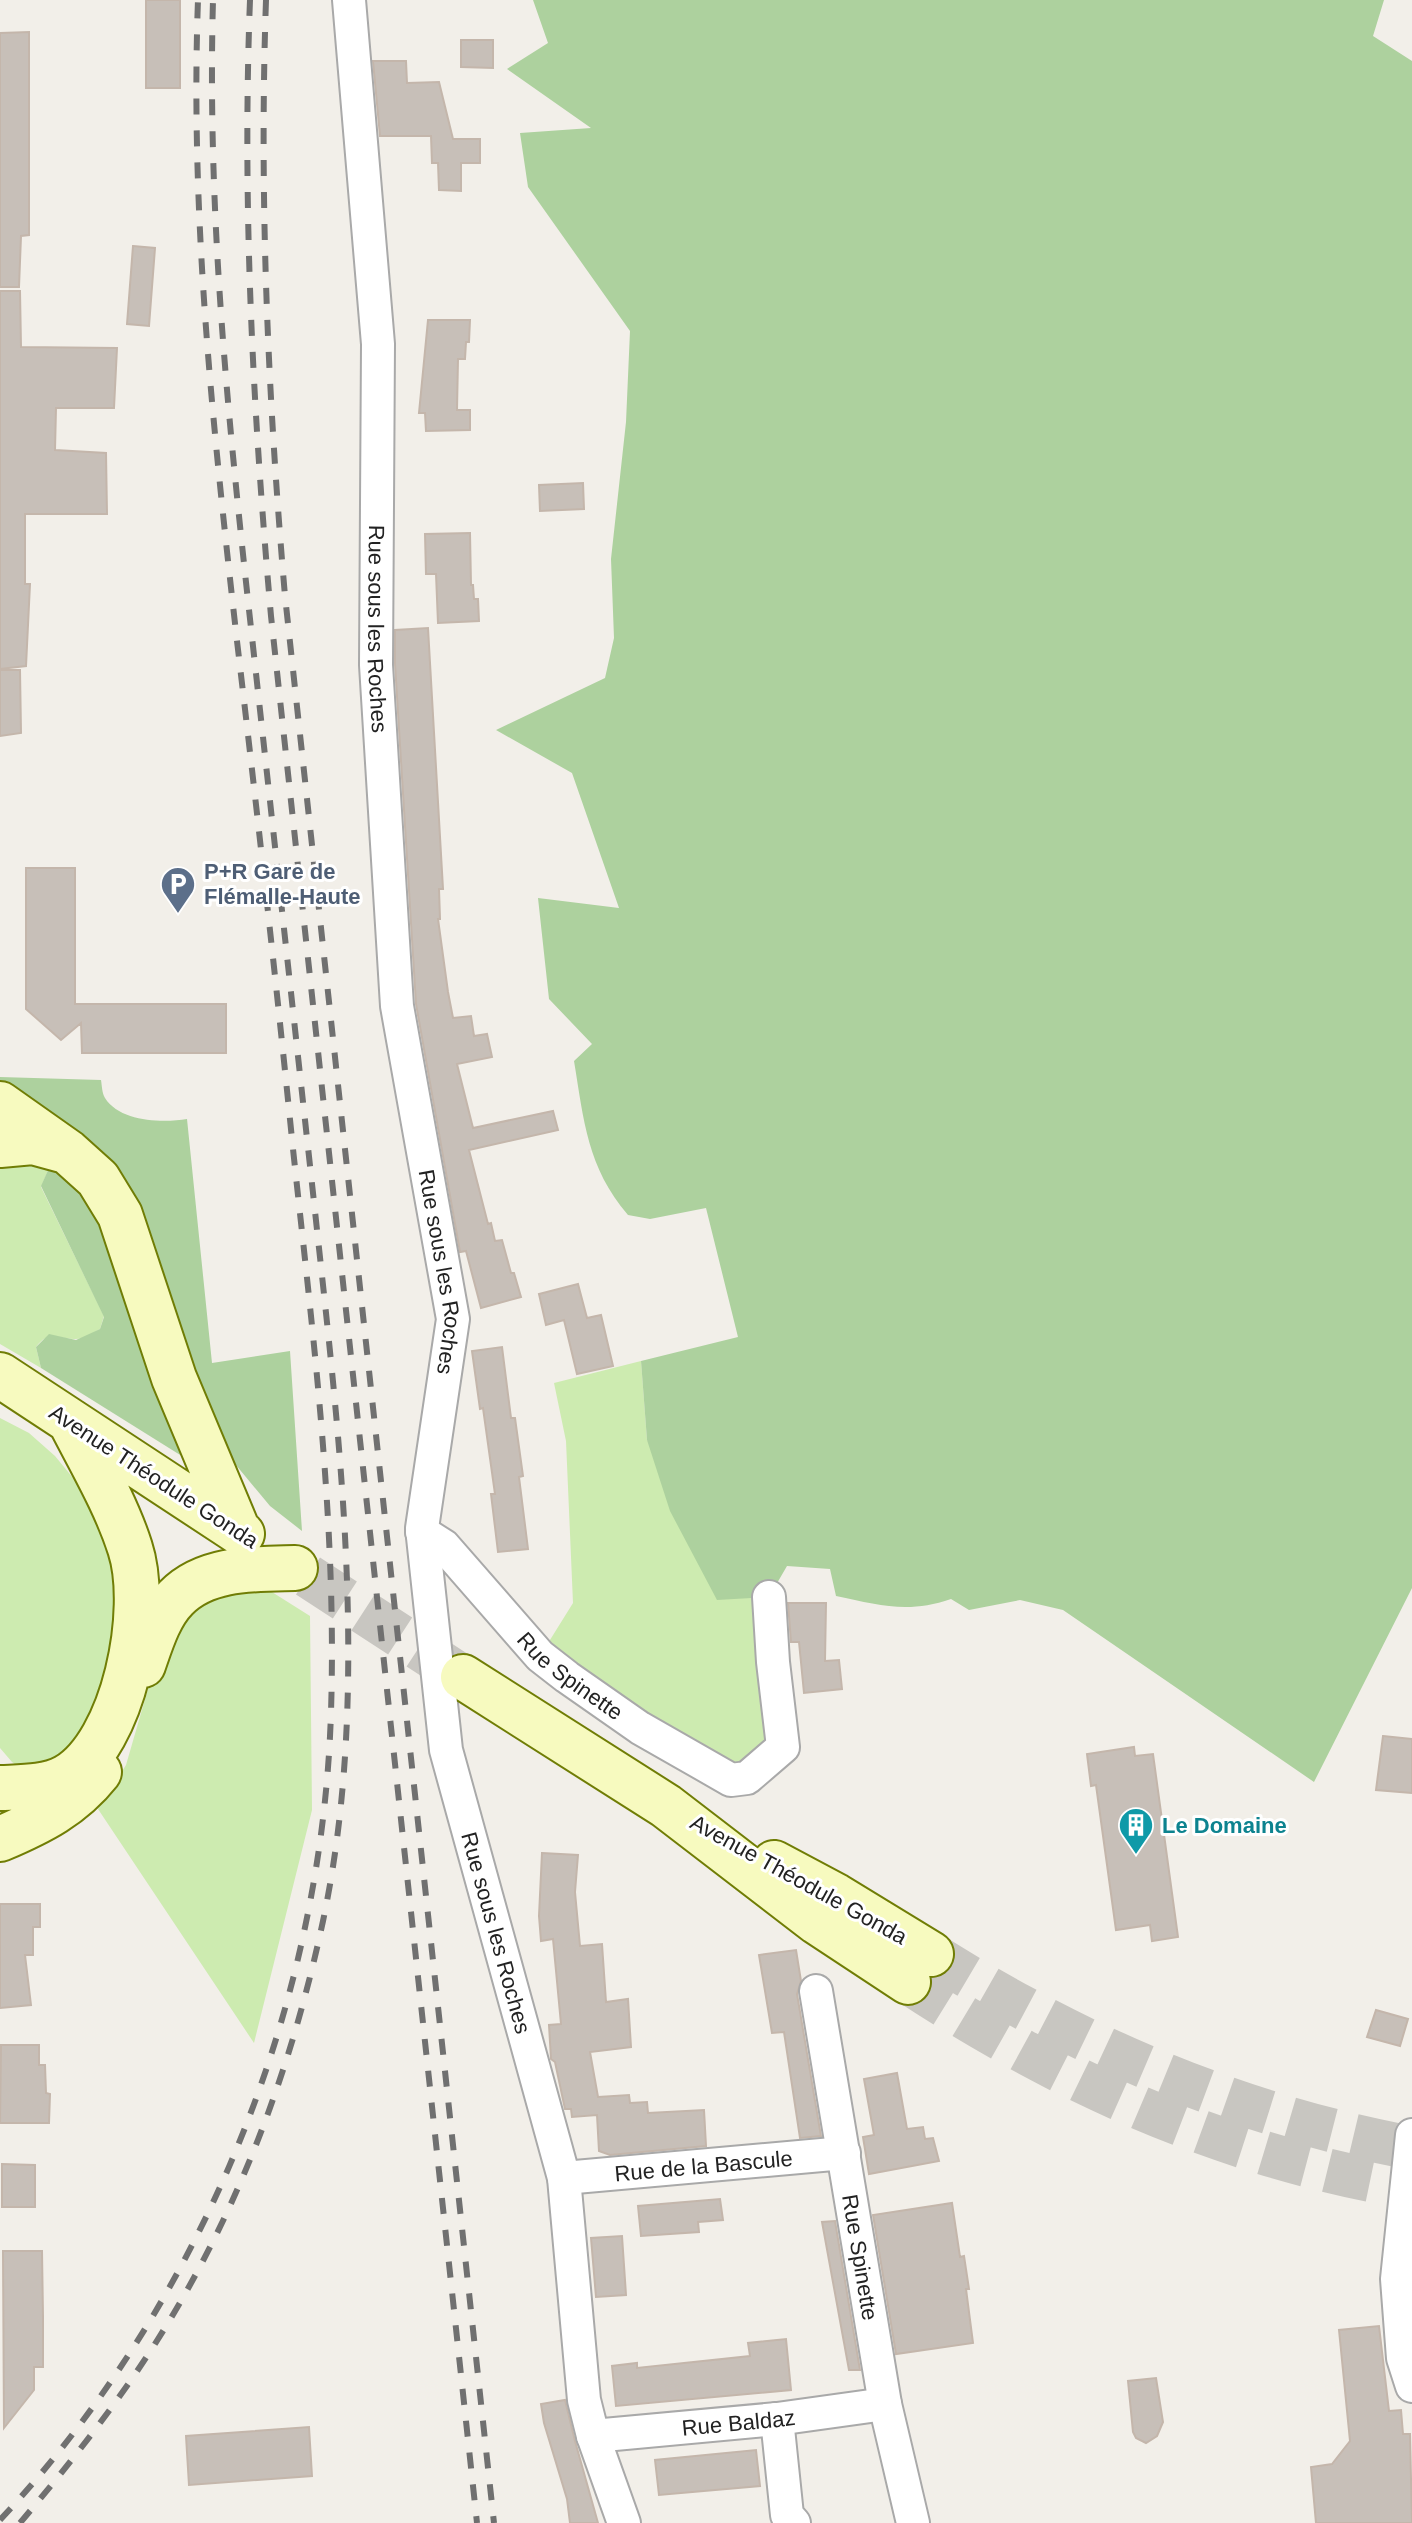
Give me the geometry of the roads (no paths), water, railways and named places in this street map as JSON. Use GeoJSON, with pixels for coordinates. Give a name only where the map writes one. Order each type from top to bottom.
{"type":"FeatureCollection","features":[{"type":"Feature","properties":{"kind":"main road"},"geometry":{"type":"LineString","coordinates":[[0,1104],[68,1152],[98,1179],[120,1215],[174,1378],[238,1531]]}},
{"type":"Feature","properties":{"kind":"main road"},"geometry":{"type":"LineString","coordinates":[[0,1145],[33,1142],[68,1152]]}},
{"type":"Feature","properties":{"kind":"main road","name":"Avenue Théodule Gonda"},"geometry":{"type":"LineString","coordinates":[[0,1375],[301,1572],[244,1569],[198,1582],[175,1598],[156,1629],[124,1727],[106,1763],[82,1793],[60,1810],[0,1839]]}},
{"type":"Feature","properties":{"kind":"main road"},"geometry":{"type":"LineString","coordinates":[[0,1788],[39,1786],[65,1777],[89,1758],[108,1728],[126,1678],[135,1631],[138,1589],[131,1549],[70,1421]]}},
{"type":"Feature","properties":{"kind":"main road","name":"Avenue Théodule Gonda"},"geometry":{"type":"LineString","coordinates":[[463,1677],[666,1806],[836,1896],[919,1968]]}},
{"type":"Feature","properties":{"kind":"street","name":"Rue sous les Roches"},"geometry":{"type":"LineString","coordinates":[[349,0],[378,344],[376,665],[397,1006],[453,1319],[422,1532],[446,1750],[564,2178],[584,2400],[593,2436],[624,2523]]}},
{"type":"Feature","properties":{"kind":"street","name":"Rue Spinette"},"geometry":{"type":"LineString","coordinates":[[422,1532],[444,1546],[540,1656],[640,1728],[731,1780],[747,1778],[783,1747],[769,1597]]}},
{"type":"Feature","properties":{"kind":"street","name":"Rue Spinette"},"geometry":{"type":"LineString","coordinates":[[816,1991],[885,2404],[913,2523]]}},
{"type":"Feature","properties":{"kind":"street"},"geometry":{"type":"LineString","coordinates":[[1412,2135],[1397,2279],[1403,2358],[1412,2386]]}},
{"type":"Feature","properties":{"kind":"street","name":"Rue de la Bascule"},"geometry":{"type":"LineString","coordinates":[[564,2178],[844,2153]]}},
{"type":"Feature","properties":{"kind":"street","name":"Rue Baldaz"},"geometry":{"type":"LineString","coordinates":[[593,2436],[777,2419],[885,2404]]}},
{"type":"Feature","properties":{"kind":"street"},"geometry":{"type":"LineString","coordinates":[[777,2419],[787,2515],[794,2523]]}},
{"type":"Feature","properties":{"kind":"tunnel"},"geometry":{"type":"LineString","coordinates":[[308,1576],[463,1677]]}},
{"type":"Feature","properties":{"kind":"tunnel"},"geometry":{"type":"LineString","coordinates":[[931,1954],[1045,2019],[1162,2074],[1285,2117],[1412,2148]]}},
{"type":"Feature","properties":{"kind":"tunnel"},"geometry":{"type":"LineString","coordinates":[[908,1982],[1027,2053],[1149,2112],[1277,2157],[1412,2188]]}},
{"type":"Feature","properties":{"kind":"railway"},"geometry":{"type":"LineString","coordinates":[[0,2520],[72,2435],[136,2344],[191,2247],[238,2146],[276,2041],[304,1933],[322,1823],[331,1712],[330,1571],[322,1430],[212,401],[197,161],[198,0]]}},
{"type":"Feature","properties":{"kind":"railway"},"geometry":{"type":"LineString","coordinates":[[20,2523],[98,2426],[168,2323],[220,2228],[242,2178],[281,2077],[311,1974],[338,1833],[346,1744],[348,1653],[341,1471],[221,315],[213,158],[213,0]]}},
{"type":"Feature","properties":{"kind":"railway"},"geometry":{"type":"LineString","coordinates":[[250,0],[248,231],[259,463],[271,616],[477,2523]]}},
{"type":"Feature","properties":{"kind":"railway"},"geometry":{"type":"LineString","coordinates":[[266,0],[266,298],[285,596],[494,2523]]}},
{"type":"Feature","properties":{"kind":"place","name":"P+R Gare de Flémalle-Haute"},"geometry":{"type":"Point","coordinates":[178,915]}},
{"type":"Feature","properties":{"kind":"place","name":"Le Domaine"},"geometry":{"type":"Point","coordinates":[1136,1856]}}]}
